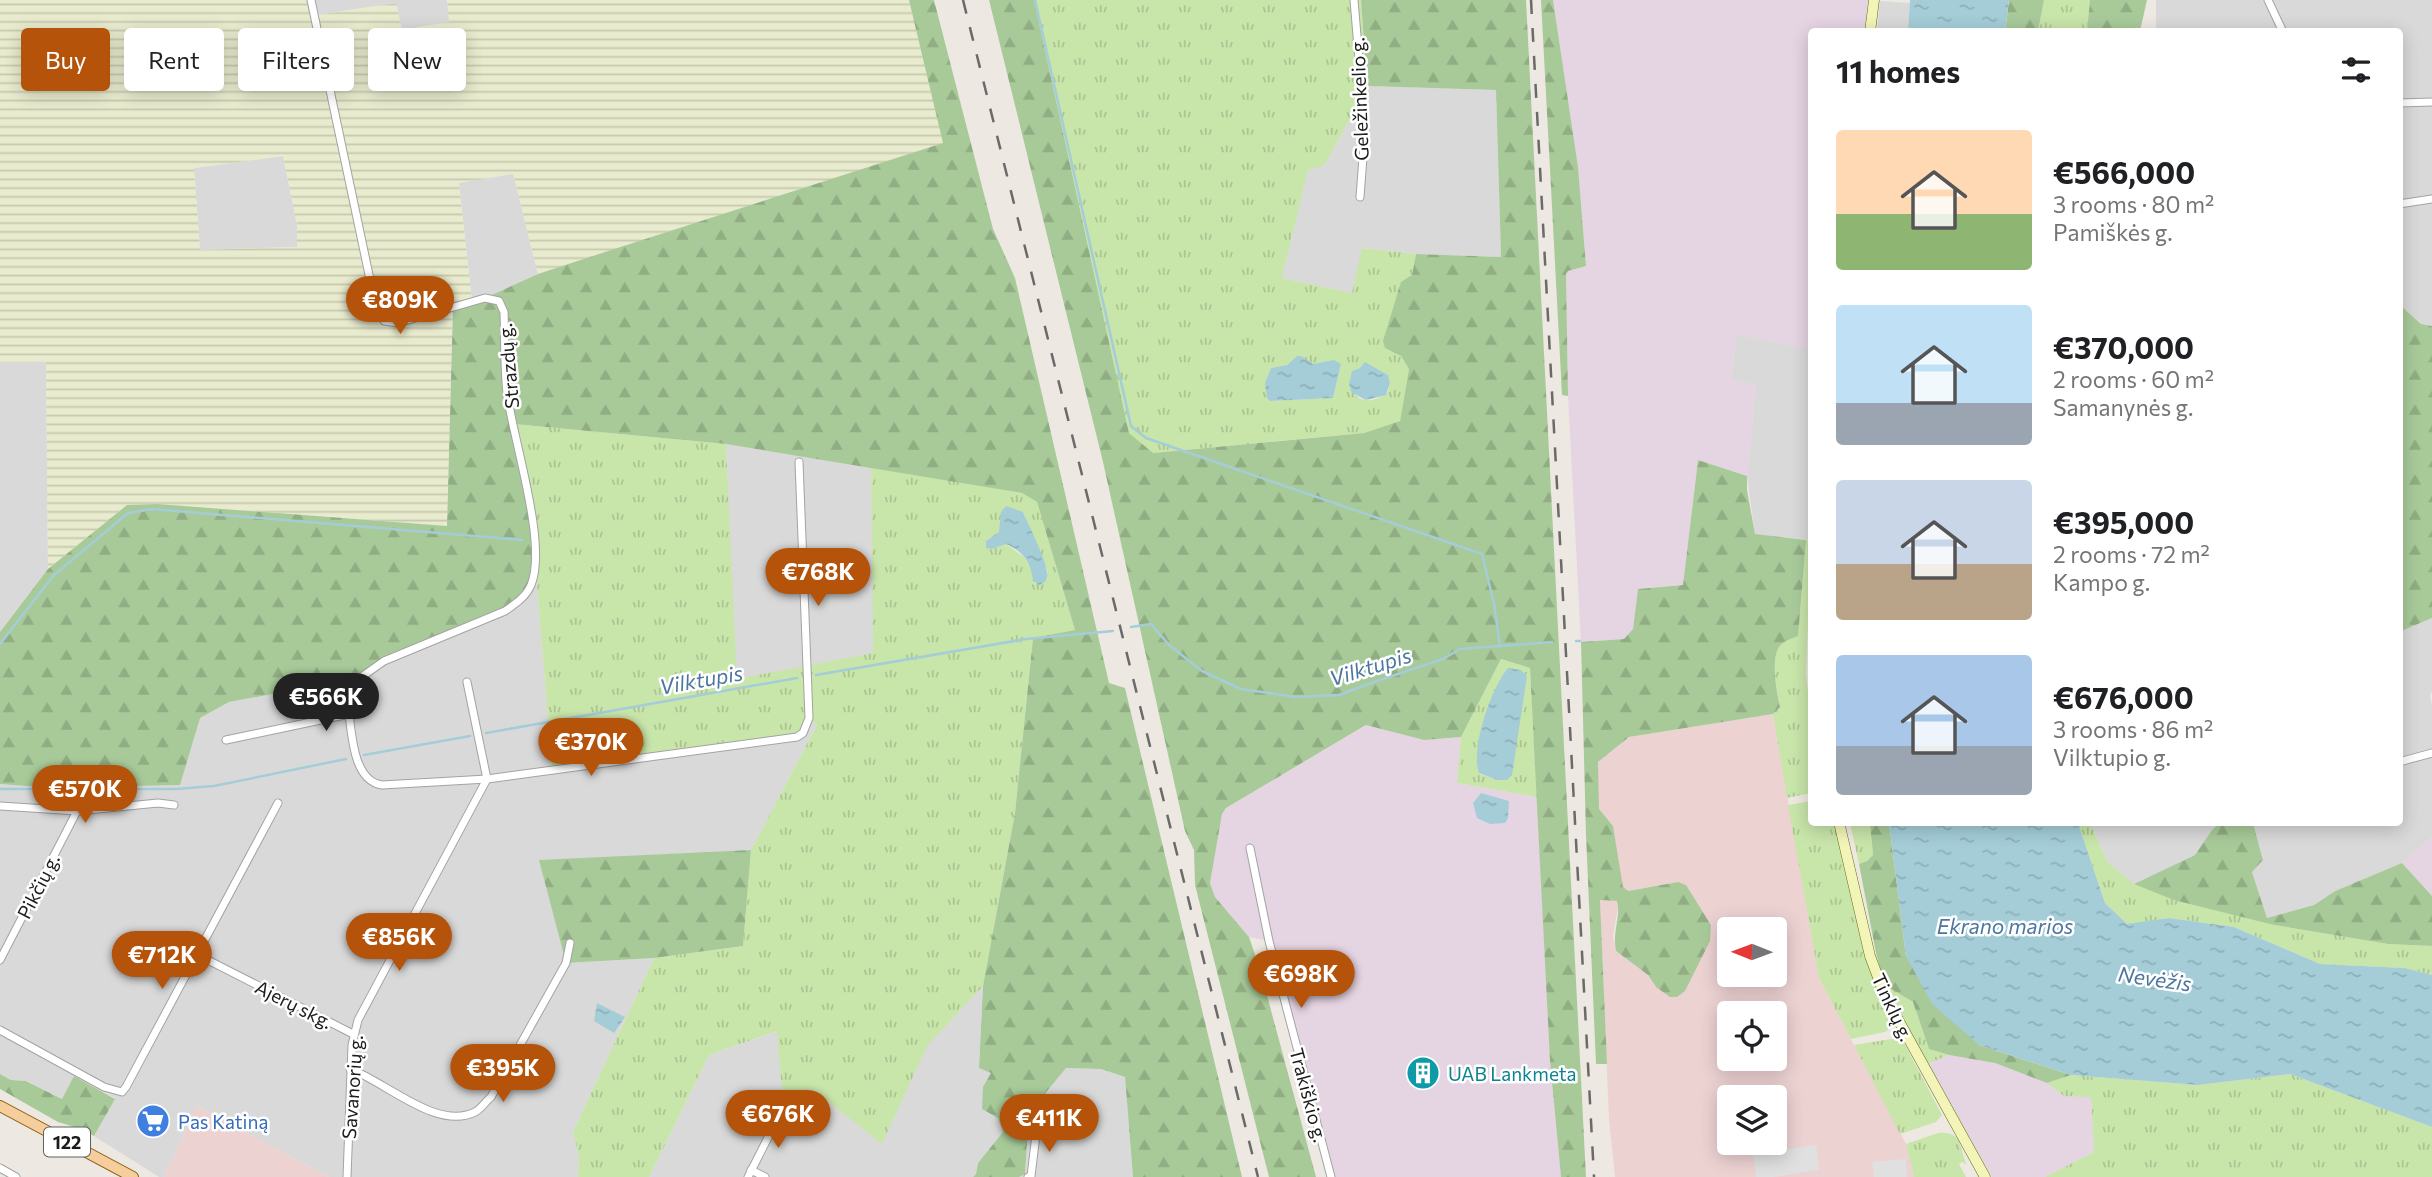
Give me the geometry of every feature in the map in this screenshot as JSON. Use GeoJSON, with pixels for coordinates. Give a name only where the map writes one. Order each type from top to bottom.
{"type":"FeatureCollection","features":[{"type":"Feature","properties":{"kind":"main road"},"geometry":{"type":"LineString","coordinates":[[1870,28],[1874,0]]}},
{"type":"Feature","properties":{"kind":"main road","name":"Tinklų g."},"geometry":{"type":"LineString","coordinates":[[1840,826],[1870,956],[1885,996],[1985,1177]]}},
{"type":"Feature","properties":{"kind":"main road","name":"122"},"geometry":{"type":"LineString","coordinates":[[0,1106],[133,1177]]}},
{"type":"Feature","properties":{"kind":"street","name":"Strazdų g."},"geometry":{"type":"LineString","coordinates":[[311,0],[376,308],[384,321],[398,323],[485,298],[499,301],[504,312],[507,392],[534,525],[536,560],[531,585],[520,600],[505,611],[384,661],[360,678],[350,698],[349,714]]}},
{"type":"Feature","properties":{"kind":"street","name":"Geležinkelio g."},"geometry":{"type":"LineString","coordinates":[[1354,0],[1365,131],[1360,197]]}},
{"type":"Feature","properties":{"kind":"street"},"geometry":{"type":"LineString","coordinates":[[2268,0],[2281,28]]}},
{"type":"Feature","properties":{"kind":"street"},"geometry":{"type":"LineString","coordinates":[[2403,103],[2432,102]]}},
{"type":"Feature","properties":{"kind":"street"},"geometry":{"type":"LineString","coordinates":[[2403,203],[2432,199]]}},
{"type":"Feature","properties":{"kind":"street"},"geometry":{"type":"LineString","coordinates":[[226,740],[349,714],[355,752],[363,771],[372,783],[382,785],[487,779],[797,737],[803,733],[809,718],[799,462]]}},
{"type":"Feature","properties":{"kind":"street"},"geometry":{"type":"LineString","coordinates":[[467,682],[487,779]]}},
{"type":"Feature","properties":{"kind":"street"},"geometry":{"type":"LineString","coordinates":[[2403,761],[2432,753]]}},
{"type":"Feature","properties":{"kind":"street","name":"Savanorių g."},"geometry":{"type":"LineString","coordinates":[[347,1177],[353,1034],[487,779]]}},
{"type":"Feature","properties":{"kind":"street"},"geometry":{"type":"LineString","coordinates":[[0,806],[77,811],[158,803],[174,805]]}},
{"type":"Feature","properties":{"kind":"street"},"geometry":{"type":"LineString","coordinates":[[0,1030],[104,1087],[122,1091],[127,1087],[278,803]]}},
{"type":"Feature","properties":{"kind":"street","name":"Pikčių g."},"geometry":{"type":"LineString","coordinates":[[0,960],[77,811]]}},
{"type":"Feature","properties":{"kind":"street","name":"Trakiškio g."},"geometry":{"type":"LineString","coordinates":[[1250,848],[1269,941],[1331,1177]]}},
{"type":"Feature","properties":{"kind":"street"},"geometry":{"type":"LineString","coordinates":[[351,1069],[435,1114],[458,1117],[477,1111],[491,1097],[566,963],[570,943]]}},
{"type":"Feature","properties":{"kind":"street","name":"Ajerų skg."},"geometry":{"type":"LineString","coordinates":[[198,955],[353,1034]]}},
{"type":"Feature","properties":{"kind":"street"},"geometry":{"type":"LineString","coordinates":[[765,1177],[750,1174],[782,1110]]}},
{"type":"Feature","properties":{"kind":"street"},"geometry":{"type":"LineString","coordinates":[[1040,1110],[1030,1176],[1041,1177]]}},
{"type":"Feature","properties":{"kind":"street"},"geometry":{"type":"LineString","coordinates":[[0,1168],[16,1177]]}},
{"type":"Feature","properties":{"kind":"shaded area"},"geometry":{"type":"Polygon","coordinates":[[[306,0],[447,0],[450,22],[402,28],[396,3],[309,16],[306,0]]]}},
{"type":"Feature","properties":{"kind":"shaded area"},"geometry":{"type":"Polygon","coordinates":[[[1553,0],[1868,0],[1865,28],[1808,28],[1808,348],[1736,334],[1731,379],[1756,386],[1747,476],[1698,460],[1683,585],[1638,589],[1633,629],[1624,639],[1581,642],[1568,396],[1566,274],[1586,266],[1578,167],[1553,0]]]}},
{"type":"Feature","properties":{"kind":"shaded area"},"geometry":{"type":"Polygon","coordinates":[[[2156,0],[2432,0],[2432,326],[2421,324],[2403,308],[2403,28],[2156,28],[2156,0]]]}},
{"type":"Feature","properties":{"kind":"shaded area"},"geometry":{"type":"Polygon","coordinates":[[[1880,1],[1910,3],[1908,28],[1877,28],[1880,1]]]}},
{"type":"Feature","properties":{"kind":"shaded area"},"geometry":{"type":"Polygon","coordinates":[[[1367,86],[1496,90],[1501,257],[1416,254],[1363,248],[1352,293],[1282,278],[1308,169],[1325,165],[1367,86]]]}},
{"type":"Feature","properties":{"kind":"shaded area"},"geometry":{"type":"Polygon","coordinates":[[[283,156],[297,225],[298,247],[200,250],[194,168],[283,156]]]}},
{"type":"Feature","properties":{"kind":"shaded area"},"geometry":{"type":"Polygon","coordinates":[[[513,173],[538,274],[485,298],[472,301],[459,183],[513,173]]]}},
{"type":"Feature","properties":{"kind":"shaded area"},"geometry":{"type":"Polygon","coordinates":[[[1736,334],[1808,348],[1808,540],[1755,535],[1747,476],[1756,386],[1731,379],[1736,334]]]}},
{"type":"Feature","properties":{"kind":"shaded area"},"geometry":{"type":"Polygon","coordinates":[[[46,361],[48,569],[0,632],[0,362],[46,361]]]}},
{"type":"Feature","properties":{"kind":"shaded area"},"geometry":{"type":"Polygon","coordinates":[[[726,444],[871,466],[874,654],[736,680],[726,444]]]}},
{"type":"Feature","properties":{"kind":"shaded area"},"geometry":{"type":"Polygon","coordinates":[[[535,560],[552,769],[809,718],[817,725],[751,850],[540,861],[566,963],[654,958],[573,1132],[579,1158],[578,1177],[329,1177],[197,1106],[164,1177],[159,1177],[94,1136],[115,1098],[74,1076],[63,1099],[27,1081],[11,1080],[0,1074],[0,784],[52,788],[179,785],[199,718],[229,702],[360,678],[535,560]]]}},
{"type":"Feature","properties":{"kind":"shaded area"},"geometry":{"type":"Polygon","coordinates":[[[2432,618],[2432,837],[2402,863],[2335,891],[2314,905],[2267,918],[2252,872],[2263,860],[2254,826],[2403,826],[2403,630],[2432,618]]]}},
{"type":"Feature","properties":{"kind":"shaded area"},"geometry":{"type":"Polygon","coordinates":[[[1773,714],[1819,978],[1906,1144],[1914,1177],[1615,1177],[1609,1120],[1600,900],[1617,901],[1613,936],[1616,951],[1648,975],[1656,987],[1678,882],[1627,891],[1622,887],[1613,826],[1598,809],[1598,762],[1629,737],[1773,714]]]}},
{"type":"Feature","properties":{"kind":"shaded area"},"geometry":{"type":"Polygon","coordinates":[[[1367,725],[1424,740],[1461,737],[1457,783],[1537,797],[1550,1061],[1561,1177],[1331,1177],[1269,941],[1249,937],[1215,897],[1210,883],[1222,814],[1226,808],[1367,725]]]}},
{"type":"Feature","properties":{"kind":"shaded area"},"geometry":{"type":"Polygon","coordinates":[[[2091,826],[2217,826],[2195,855],[2134,884],[2107,861],[2091,826]]]}},
{"type":"Feature","properties":{"kind":"shaded area"},"geometry":{"type":"Polygon","coordinates":[[[2432,837],[2432,896],[2402,863],[2432,837]]]}},
{"type":"Feature","properties":{"kind":"shaded area"},"geometry":{"type":"Polygon","coordinates":[[[983,986],[979,1067],[992,1072],[1003,1132],[978,1163],[973,1177],[649,1177],[709,1055],[778,1031],[825,1099],[882,1143],[927,1045],[983,986]]]}},
{"type":"Feature","properties":{"kind":"shaded area"},"geometry":{"type":"Polygon","coordinates":[[[1949,1055],[1995,1063],[2047,1083],[2064,1096],[2091,1096],[2094,1152],[2045,1177],[1992,1177],[1927,1064],[1949,1055]]]}},
{"type":"Feature","properties":{"kind":"shaded area"},"geometry":{"type":"Polygon","coordinates":[[[1066,1068],[1101,1069],[1125,1077],[1133,1177],[1019,1177],[1025,1173],[1029,1113],[1066,1068]]]}},
{"type":"Feature","properties":{"kind":"shaded area"},"geometry":{"type":"Polygon","coordinates":[[[197,1106],[329,1177],[164,1177],[197,1106]]]}},
{"type":"Feature","properties":{"kind":"shaded area"},"geometry":{"type":"Polygon","coordinates":[[[1816,1145],[1819,1170],[1756,1177],[1753,1155],[1787,1155],[1787,1150],[1816,1145]]]}},
{"type":"Feature","properties":{"kind":"shaded area"},"geometry":{"type":"Polygon","coordinates":[[[1906,1159],[1907,1177],[1874,1177],[1872,1162],[1906,1159]]]}},
{"type":"Feature","properties":{"kind":"green space"},"geometry":{"type":"Polygon","coordinates":[[[0,0],[306,0],[310,16],[396,3],[402,28],[368,28],[368,91],[466,91],[466,28],[414,28],[449,22],[447,0],[909,0],[944,143],[538,274],[513,174],[459,183],[472,301],[453,307],[447,526],[157,504],[127,505],[48,569],[46,362],[0,362],[0,0]],[[283,156],[194,168],[200,250],[297,247],[297,225],[283,156]]]}},
{"type":"Feature","properties":{"kind":"green space"},"geometry":{"type":"Polygon","coordinates":[[[909,0],[934,0],[993,229],[1015,278],[1109,683],[1125,688],[1242,1177],[1133,1177],[1125,1077],[1101,1069],[1066,1068],[1029,1113],[1025,1174],[1019,1177],[973,1177],[978,1163],[1003,1132],[998,1118],[982,1109],[983,1087],[991,1073],[979,1068],[983,986],[1015,813],[1033,638],[1075,630],[1037,502],[1022,493],[726,444],[514,424],[534,525],[531,585],[521,600],[384,661],[360,678],[229,702],[200,718],[180,785],[52,788],[0,784],[0,632],[48,569],[127,505],[157,504],[447,526],[453,307],[485,298],[538,274],[943,143],[909,0]]]}},
{"type":"Feature","properties":{"kind":"green space"},"geometry":{"type":"Polygon","coordinates":[[[989,0],[1034,0],[1129,433],[1153,453],[1364,433],[1400,421],[1409,369],[1401,356],[1385,348],[1383,341],[1401,282],[1412,275],[1416,254],[1501,257],[1496,90],[1367,86],[1361,0],[1526,0],[1586,1177],[1561,1177],[1550,1061],[1530,668],[1501,659],[1461,737],[1424,740],[1366,725],[1226,808],[1222,814],[1210,883],[1215,897],[1249,937],[1316,1177],[1269,1177],[1195,885],[1194,850],[1185,831],[1103,462],[989,0]]]}},
{"type":"Feature","properties":{"kind":"green space"},"geometry":{"type":"Polygon","coordinates":[[[1034,0],[1361,0],[1367,86],[1325,165],[1308,170],[1282,278],[1352,293],[1362,248],[1416,254],[1412,275],[1385,348],[1401,356],[1409,369],[1400,421],[1364,433],[1152,453],[1129,433],[1034,0]],[[1297,356],[1287,365],[1271,368],[1270,401],[1333,398],[1341,364],[1312,364],[1297,356]],[[1373,367],[1352,372],[1352,389],[1360,399],[1373,400],[1388,392],[1388,375],[1373,367]]]}},
{"type":"Feature","properties":{"kind":"green space"},"geometry":{"type":"Polygon","coordinates":[[[1541,0],[1553,0],[1578,167],[1586,266],[1566,274],[1568,396],[1562,395],[1541,0]]]}},
{"type":"Feature","properties":{"kind":"green space"},"geometry":{"type":"Polygon","coordinates":[[[2009,0],[2044,0],[2039,28],[2006,28],[2009,0]]]}},
{"type":"Feature","properties":{"kind":"green space"},"geometry":{"type":"Polygon","coordinates":[[[2044,0],[2090,0],[2087,28],[2039,28],[2044,0]]]}},
{"type":"Feature","properties":{"kind":"green space"},"geometry":{"type":"Polygon","coordinates":[[[2090,0],[2147,0],[2141,28],[2087,28],[2090,0]]]}},
{"type":"Feature","properties":{"kind":"green space"},"geometry":{"type":"Polygon","coordinates":[[[2403,308],[2421,324],[2432,326],[2432,618],[2403,630],[2403,308]]]}},
{"type":"Feature","properties":{"kind":"green space"},"geometry":{"type":"Polygon","coordinates":[[[513,424],[726,444],[737,679],[873,653],[871,466],[1022,493],[1037,502],[1075,630],[1033,638],[1015,813],[983,986],[927,1046],[882,1144],[825,1099],[783,1101],[777,1031],[709,1055],[649,1177],[578,1177],[579,1158],[573,1132],[654,958],[743,946],[751,850],[817,725],[809,718],[803,733],[552,769],[535,560],[513,424]],[[1023,512],[996,536],[988,539],[992,549],[1006,544],[1024,557],[1032,569],[1035,584],[1048,572],[1023,512]]]}},
{"type":"Feature","properties":{"kind":"green space"},"geometry":{"type":"Polygon","coordinates":[[[1698,460],[1747,476],[1755,534],[1806,540],[1798,636],[1781,644],[1776,655],[1775,678],[1780,707],[1773,714],[1629,737],[1598,762],[1599,809],[1613,826],[1623,887],[1628,891],[1678,882],[1686,885],[1711,925],[1710,941],[1685,991],[1677,997],[1670,997],[1656,987],[1648,975],[1616,951],[1617,901],[1600,900],[1607,1064],[1596,1064],[1581,642],[1624,639],[1633,629],[1638,589],[1683,585],[1698,460]]]}},
{"type":"Feature","properties":{"kind":"green space"},"geometry":{"type":"Polygon","coordinates":[[[1808,540],[1808,794],[1787,798],[1773,714],[1780,707],[1775,662],[1779,647],[1798,636],[1808,540]]]}},
{"type":"Feature","properties":{"kind":"green space"},"geometry":{"type":"Polygon","coordinates":[[[1501,659],[1530,668],[1537,797],[1457,783],[1461,737],[1501,659]],[[1521,670],[1480,774],[1497,780],[1507,780],[1527,676],[1521,670]]]}},
{"type":"Feature","properties":{"kind":"green space"},"geometry":{"type":"Polygon","coordinates":[[[1808,802],[1808,826],[1837,826],[1869,967],[1892,1022],[1885,1032],[1851,1039],[1819,978],[1788,805],[1808,802]]]}},
{"type":"Feature","properties":{"kind":"green space"},"geometry":{"type":"Polygon","coordinates":[[[1851,826],[1870,826],[1873,855],[1859,864],[1851,826]]]}},
{"type":"Feature","properties":{"kind":"green space"},"geometry":{"type":"Polygon","coordinates":[[[1870,826],[1889,826],[1906,956],[1979,1045],[2071,1075],[2047,1083],[1995,1063],[1929,1049],[1913,1002],[1885,985],[1859,864],[1873,855],[1870,826]]]}},
{"type":"Feature","properties":{"kind":"green space"},"geometry":{"type":"Polygon","coordinates":[[[2079,826],[2091,826],[2107,861],[2134,884],[2274,925],[2388,944],[2432,946],[2432,975],[2405,968],[2320,964],[2234,927],[2169,918],[2128,925],[2105,903],[2079,826]]]}},
{"type":"Feature","properties":{"kind":"green space"},"geometry":{"type":"Polygon","coordinates":[[[2217,826],[2254,826],[2263,860],[2252,872],[2267,918],[2314,905],[2335,891],[2402,863],[2432,896],[2432,946],[2388,944],[2274,925],[2174,900],[2134,884],[2195,855],[2217,826]]]}},
{"type":"Feature","properties":{"kind":"green space"},"geometry":{"type":"Polygon","coordinates":[[[751,850],[743,946],[654,958],[566,963],[539,860],[751,850]]]}},
{"type":"Feature","properties":{"kind":"green space"},"geometry":{"type":"Polygon","coordinates":[[[1886,985],[1913,1002],[1929,1049],[1949,1055],[1927,1064],[1895,1008],[1886,985]]]}},
{"type":"Feature","properties":{"kind":"green space"},"geometry":{"type":"Polygon","coordinates":[[[1900,1039],[1904,1043],[1942,1115],[1936,1122],[1900,1134],[1854,1045],[1900,1039]]]}},
{"type":"Feature","properties":{"kind":"green space"},"geometry":{"type":"Polygon","coordinates":[[[0,1074],[11,1080],[26,1081],[62,1099],[74,1076],[115,1099],[94,1136],[58,1122],[0,1089],[0,1074]]]}},
{"type":"Feature","properties":{"kind":"green space"},"geometry":{"type":"Polygon","coordinates":[[[2290,1074],[2432,1127],[2432,1177],[2045,1177],[2094,1152],[2091,1097],[2064,1096],[2047,1083],[2071,1075],[2198,1085],[2290,1074]]]}},
{"type":"Feature","properties":{"kind":"green space"},"geometry":{"type":"Polygon","coordinates":[[[1938,1133],[1952,1135],[1959,1142],[1967,1165],[1962,1162],[1959,1164],[1966,1177],[1914,1177],[1906,1144],[1938,1133]]]}},
{"type":"Feature","properties":{"kind":"water"},"geometry":{"type":"Polygon","coordinates":[[[1910,0],[2009,0],[2005,28],[1908,28],[1910,0]]]}},
{"type":"Feature","properties":{"kind":"water"},"geometry":{"type":"Polygon","coordinates":[[[1297,356],[1313,364],[1334,360],[1341,364],[1333,398],[1270,401],[1267,398],[1265,383],[1271,368],[1287,365],[1297,356]]]}},
{"type":"Feature","properties":{"kind":"water"},"geometry":{"type":"Polygon","coordinates":[[[1365,362],[1388,375],[1390,383],[1386,395],[1366,400],[1352,393],[1349,384],[1352,371],[1365,362]]]}},
{"type":"Feature","properties":{"kind":"water"},"geometry":{"type":"Polygon","coordinates":[[[1006,506],[1023,512],[1038,545],[1047,571],[1046,581],[1040,585],[1033,581],[1026,558],[1018,550],[1006,544],[992,549],[986,548],[986,541],[999,532],[1001,512],[1006,506]]]}},
{"type":"Feature","properties":{"kind":"water"},"geometry":{"type":"Polygon","coordinates":[[[1508,668],[1521,670],[1527,676],[1512,775],[1507,780],[1497,780],[1479,773],[1477,749],[1489,704],[1508,668]]]}},
{"type":"Feature","properties":{"kind":"water"},"geometry":{"type":"Polygon","coordinates":[[[1481,793],[1509,801],[1505,823],[1490,824],[1477,818],[1473,803],[1481,793]]]}},
{"type":"Feature","properties":{"kind":"water","name":"Ekrano marios"},"geometry":{"type":"Polygon","coordinates":[[[1889,826],[2079,826],[2105,903],[2127,924],[2169,918],[2234,927],[2320,964],[2405,968],[2432,975],[2432,1127],[2290,1074],[2198,1085],[2071,1075],[1979,1045],[1932,1004],[1906,956],[1889,826]]]}},
{"type":"Feature","properties":{"kind":"water"},"geometry":{"type":"Polygon","coordinates":[[[597,1003],[625,1017],[614,1033],[594,1021],[597,1003]]]}},
{"type":"Feature","properties":{"kind":"waterway"},"geometry":{"type":"LineString","coordinates":[[1035,0],[1131,426],[1146,438],[1482,554],[1494,604],[1500,646]]}},
{"type":"Feature","properties":{"kind":"waterway"},"geometry":{"type":"LineString","coordinates":[[0,644],[53,576],[128,513],[152,509],[522,540]]}},
{"type":"Feature","properties":{"kind":"waterway","name":"Vilktupis"},"geometry":{"type":"LineString","coordinates":[[1131,627],[1151,624],[1169,645],[1202,671],[1241,689],[1295,697],[1339,695],[1443,659],[1460,649],[1552,642]]}},
{"type":"Feature","properties":{"kind":"waterway","name":"Vilktupis"},"geometry":{"type":"LineString","coordinates":[[816,675],[1026,639],[1113,631]]}},
{"type":"Feature","properties":{"kind":"waterway","name":"Vilktupis"},"geometry":{"type":"LineString","coordinates":[[486,733],[797,678]]}},
{"type":"Feature","properties":{"kind":"waterway","name":"Vilktupis"},"geometry":{"type":"LineString","coordinates":[[364,755],[470,736]]}},
{"type":"Feature","properties":{"kind":"waterway","name":"Vilktupis"},"geometry":{"type":"LineString","coordinates":[[0,789],[176,789],[214,786],[346,759]]}},
{"type":"Feature","properties":{"kind":"railway"},"geometry":{"type":"LineString","coordinates":[[963,0],[1258,1177]]}},
{"type":"Feature","properties":{"kind":"railway"},"geometry":{"type":"LineString","coordinates":[[1531,0],[1594,1177]]}},
{"type":"Feature","properties":{"kind":"place","name":"UAB Lankmeta"},"geometry":{"type":"Point","coordinates":[1423,1073]}},
{"type":"Feature","properties":{"kind":"place","name":"Pas Katiną"},"geometry":{"type":"Point","coordinates":[153,1121]}},
{"type":"Feature","properties":{"kind":"water label","name":"Nevėžis"},"geometry":{"type":"Point","coordinates":[2155,978]}}]}
